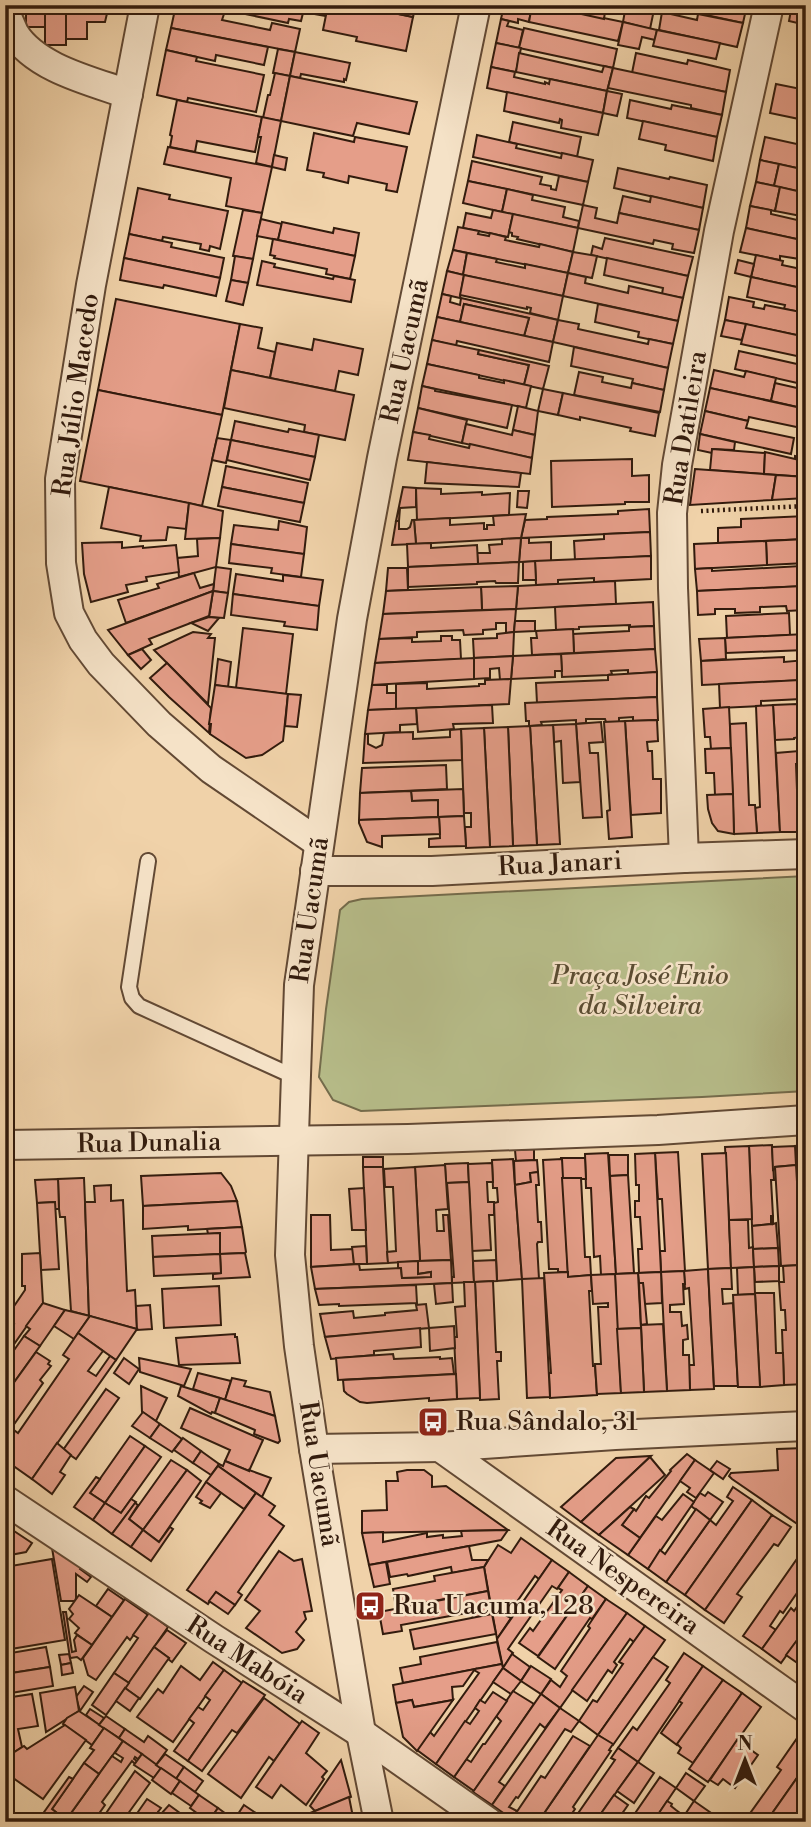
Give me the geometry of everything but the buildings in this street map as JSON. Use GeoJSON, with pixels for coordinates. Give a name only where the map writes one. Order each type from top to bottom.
{"type":"FeatureCollection","features":[{"type":"Feature","properties":{"kind":"street","name":"Rua Júlio Macedo"},"geometry":{"type":"LineString","coordinates":[[145,5],[91,285],[60,479],[61,563],[69,613],[83,640],[101,664],[159,724],[211,769],[319,843]]}},
{"type":"Feature","properties":{"kind":"street","name":"Rua Uacumã"},"geometry":{"type":"LineString","coordinates":[[379,1822],[361,1733],[314,1449],[299,1346],[290,1255],[299,985],[354,606],[476,5]]}},
{"type":"Feature","properties":{"kind":"street","name":"Rua Datileira"},"geometry":{"type":"LineString","coordinates":[[684,858],[672,513],[677,465],[719,231],[769,5]]}},
{"type":"Feature","properties":{"kind":"street"},"geometry":{"type":"LineString","coordinates":[[5,13],[15,34],[31,52],[60,69],[128,94]]}},
{"type":"Feature","properties":{"kind":"street","name":"Rua Janari"},"geometry":{"type":"LineString","coordinates":[[315,871],[432,871],[806,854]]}},
{"type":"Feature","properties":{"kind":"street"},"geometry":{"type":"LineString","coordinates":[[293,1142],[658,1129],[806,1120]]}},
{"type":"Feature","properties":{"kind":"street","name":"Rua Dunalia"},"geometry":{"type":"LineString","coordinates":[[5,1145],[293,1142]]}},
{"type":"Feature","properties":{"kind":"street"},"geometry":{"type":"LineString","coordinates":[[314,1449],[440,1447],[806,1426]]}},
{"type":"Feature","properties":{"kind":"street","name":"Rua Nespereira"},"geometry":{"type":"LineString","coordinates":[[440,1447],[806,1707]]}},
{"type":"Feature","properties":{"kind":"street","name":"Rua Mabóia"},"geometry":{"type":"LineString","coordinates":[[5,1500],[361,1733],[488,1822]]}},
{"type":"Feature","properties":{"kind":"lane"},"geometry":{"type":"LineString","coordinates":[[148,861],[129,987],[132,998],[139,1006],[295,1077]]}},
{"type":"Feature","properties":{"kind":"path"},"geometry":{"type":"LineString","coordinates":[[672,513],[806,506]]}},
{"type":"Feature","properties":{"kind":"green space","name":"Praça José Enio da Silveira"},"geometry":{"type":"Polygon","coordinates":[[[806,876],[806,1091],[361,1111],[333,1100],[319,1077],[340,910],[349,902],[362,899],[806,876]]]}},
{"type":"Feature","properties":{"kind":"place","name":"Rua Sândalo, 31"},"geometry":{"type":"Point","coordinates":[433,1422]}},
{"type":"Feature","properties":{"kind":"place","name":"Rua Uacuma, 128"},"geometry":{"type":"Point","coordinates":[370,1606]}}]}
